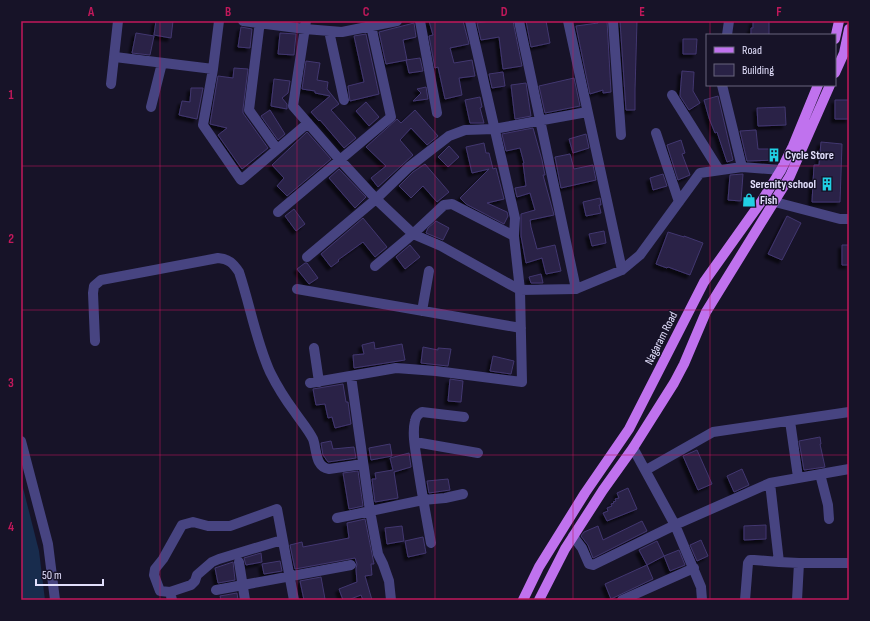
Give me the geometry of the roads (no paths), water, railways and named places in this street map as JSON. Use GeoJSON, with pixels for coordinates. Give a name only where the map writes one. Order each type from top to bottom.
{"type":"FeatureCollection","features":[{"type":"Feature","properties":{"kind":"main road"},"geometry":{"type":"LineString","coordinates":[[836,34],[839,21]]}},
{"type":"Feature","properties":{"kind":"main road"},"geometry":{"type":"LineString","coordinates":[[836,71],[846,53],[849,28]]}},
{"type":"Feature","properties":{"kind":"main road","name":"Nagaram Road"},"geometry":{"type":"LineString","coordinates":[[523,600],[539,567],[585,493],[629,429],[704,282],[781,170],[793,146],[818,86]]}},
{"type":"Feature","properties":{"kind":"main road"},"geometry":{"type":"LineString","coordinates":[[539,600],[573,536],[633,448],[674,383],[684,364],[706,312],[790,176],[830,86]]}},
{"type":"Feature","properties":{"kind":"main road"},"geometry":{"type":"LineString","coordinates":[[743,227],[753,234]]}},
{"type":"Feature","properties":{"kind":"street"},"geometry":{"type":"LineString","coordinates":[[111,84],[118,21]]}},
{"type":"Feature","properties":{"kind":"street"},"geometry":{"type":"LineString","coordinates":[[219,21],[213,69],[203,125],[241,180],[308,123]]}},
{"type":"Feature","properties":{"kind":"street"},"geometry":{"type":"LineString","coordinates":[[243,21],[305,25],[329,31],[342,32],[370,24],[397,21]]}},
{"type":"Feature","properties":{"kind":"street"},"geometry":{"type":"LineString","coordinates":[[420,21],[437,113]]}},
{"type":"Feature","properties":{"kind":"street"},"geometry":{"type":"LineString","coordinates":[[314,348],[315,382],[396,368],[436,371],[522,382],[520,290],[514,236],[515,218],[470,21]]}},
{"type":"Feature","properties":{"kind":"street"},"geometry":{"type":"LineString","coordinates":[[519,21],[576,289]]}},
{"type":"Feature","properties":{"kind":"street"},"geometry":{"type":"LineString","coordinates":[[568,21],[622,270]]}},
{"type":"Feature","properties":{"kind":"street"},"geometry":{"type":"LineString","coordinates":[[613,21],[621,135]]}},
{"type":"Feature","properties":{"kind":"street"},"geometry":{"type":"LineString","coordinates":[[727,34],[729,21]]}},
{"type":"Feature","properties":{"kind":"street"},"geometry":{"type":"LineString","coordinates":[[259,22],[249,110],[277,149]]}},
{"type":"Feature","properties":{"kind":"street"},"geometry":{"type":"LineString","coordinates":[[278,212],[391,117],[370,24]]}},
{"type":"Feature","properties":{"kind":"street"},"geometry":{"type":"LineString","coordinates":[[305,25],[293,106],[376,199],[414,234],[441,246],[520,290],[576,289],[622,270],[640,255],[700,173],[742,167],[781,170]]}},
{"type":"Feature","properties":{"kind":"street"},"geometry":{"type":"LineString","coordinates":[[329,31],[344,100]]}},
{"type":"Feature","properties":{"kind":"street"},"geometry":{"type":"LineString","coordinates":[[115,57],[213,69]]}},
{"type":"Feature","properties":{"kind":"street"},"geometry":{"type":"LineString","coordinates":[[151,107],[162,63]]}},
{"type":"Feature","properties":{"kind":"street"},"geometry":{"type":"LineString","coordinates":[[722,86],[742,167]]}},
{"type":"Feature","properties":{"kind":"street"},"geometry":{"type":"LineString","coordinates":[[672,95],[719,170]]}},
{"type":"Feature","properties":{"kind":"street"},"geometry":{"type":"LineString","coordinates":[[307,257],[376,199],[409,167],[449,136],[466,130],[494,129],[588,112]]}},
{"type":"Feature","properties":{"kind":"street"},"geometry":{"type":"LineString","coordinates":[[656,133],[679,202]]}},
{"type":"Feature","properties":{"kind":"street"},"geometry":{"type":"LineString","coordinates":[[775,202],[840,219],[849,218]]}},
{"type":"Feature","properties":{"kind":"street"},"geometry":{"type":"LineString","coordinates":[[375,266],[414,234],[444,205],[452,204],[514,236]]}},
{"type":"Feature","properties":{"kind":"street"},"geometry":{"type":"LineString","coordinates":[[95,341],[93,293],[94,286],[101,280],[218,258],[226,258],[235,265],[239,272],[261,348],[270,371],[284,397],[313,440],[321,466],[329,469],[363,464]]}},
{"type":"Feature","properties":{"kind":"street"},"geometry":{"type":"LineString","coordinates":[[422,310],[429,272]]}},
{"type":"Feature","properties":{"kind":"street"},"geometry":{"type":"LineString","coordinates":[[297,289],[521,328]]}},
{"type":"Feature","properties":{"kind":"street"},"geometry":{"type":"LineString","coordinates":[[351,376],[370,511],[378,554],[389,581],[391,600]]}},
{"type":"Feature","properties":{"kind":"street"},"geometry":{"type":"LineString","coordinates":[[431,543],[415,442],[415,420],[422,412],[464,417]]}},
{"type":"Feature","properties":{"kind":"street"},"geometry":{"type":"LineString","coordinates":[[646,470],[713,432],[849,412]]}},
{"type":"Feature","properties":{"kind":"street"},"geometry":{"type":"LineString","coordinates":[[790,421],[798,477]]}},
{"type":"Feature","properties":{"kind":"street"},"geometry":{"type":"LineString","coordinates":[[21,441],[48,544],[55,600]]}},
{"type":"Feature","properties":{"kind":"street"},"geometry":{"type":"LineString","coordinates":[[415,442],[478,453]]}},
{"type":"Feature","properties":{"kind":"street"},"geometry":{"type":"LineString","coordinates":[[633,448],[675,526],[701,587],[702,600]]}},
{"type":"Feature","properties":{"kind":"street"},"geometry":{"type":"LineString","coordinates":[[573,536],[582,548],[590,565],[770,483],[849,469]]}},
{"type":"Feature","properties":{"kind":"street"},"geometry":{"type":"LineString","coordinates":[[820,474],[828,505],[829,519]]}},
{"type":"Feature","properties":{"kind":"street"},"geometry":{"type":"LineString","coordinates":[[770,483],[779,562]]}},
{"type":"Feature","properties":{"kind":"street"},"geometry":{"type":"LineString","coordinates":[[337,518],[423,500],[445,498],[463,494]]}},
{"type":"Feature","properties":{"kind":"street"},"geometry":{"type":"LineString","coordinates":[[282,540],[219,558],[197,575],[195,581],[191,585],[171,596],[160,590],[154,575],[182,524],[193,522],[208,526],[230,526],[277,509],[294,600]]}},
{"type":"Feature","properties":{"kind":"street"},"geometry":{"type":"LineString","coordinates":[[745,600],[748,563],[750,560],[799,563],[849,563]]}},
{"type":"Feature","properties":{"kind":"street"},"geometry":{"type":"LineString","coordinates":[[239,562],[245,600]]}},
{"type":"Feature","properties":{"kind":"street"},"geometry":{"type":"LineString","coordinates":[[797,600],[799,563]]}},
{"type":"Feature","properties":{"kind":"street"},"geometry":{"type":"LineString","coordinates":[[216,590],[351,565]]}},
{"type":"Feature","properties":{"kind":"street"},"geometry":{"type":"LineString","coordinates":[[622,600],[694,568]]}},
{"type":"Feature","properties":{"kind":"water"},"geometry":{"type":"Polygon","coordinates":[[[21,480],[39,551],[45,600],[21,600],[21,480]]]}},
{"type":"Feature","properties":{"kind":"place","name":"Cycle Store"},"geometry":{"type":"Point","coordinates":[774,155]}},
{"type":"Feature","properties":{"kind":"place","name":"Serenity school"},"geometry":{"type":"Point","coordinates":[827,184]}},
{"type":"Feature","properties":{"kind":"place","name":"Fish"},"geometry":{"type":"Point","coordinates":[749,200]}}]}
